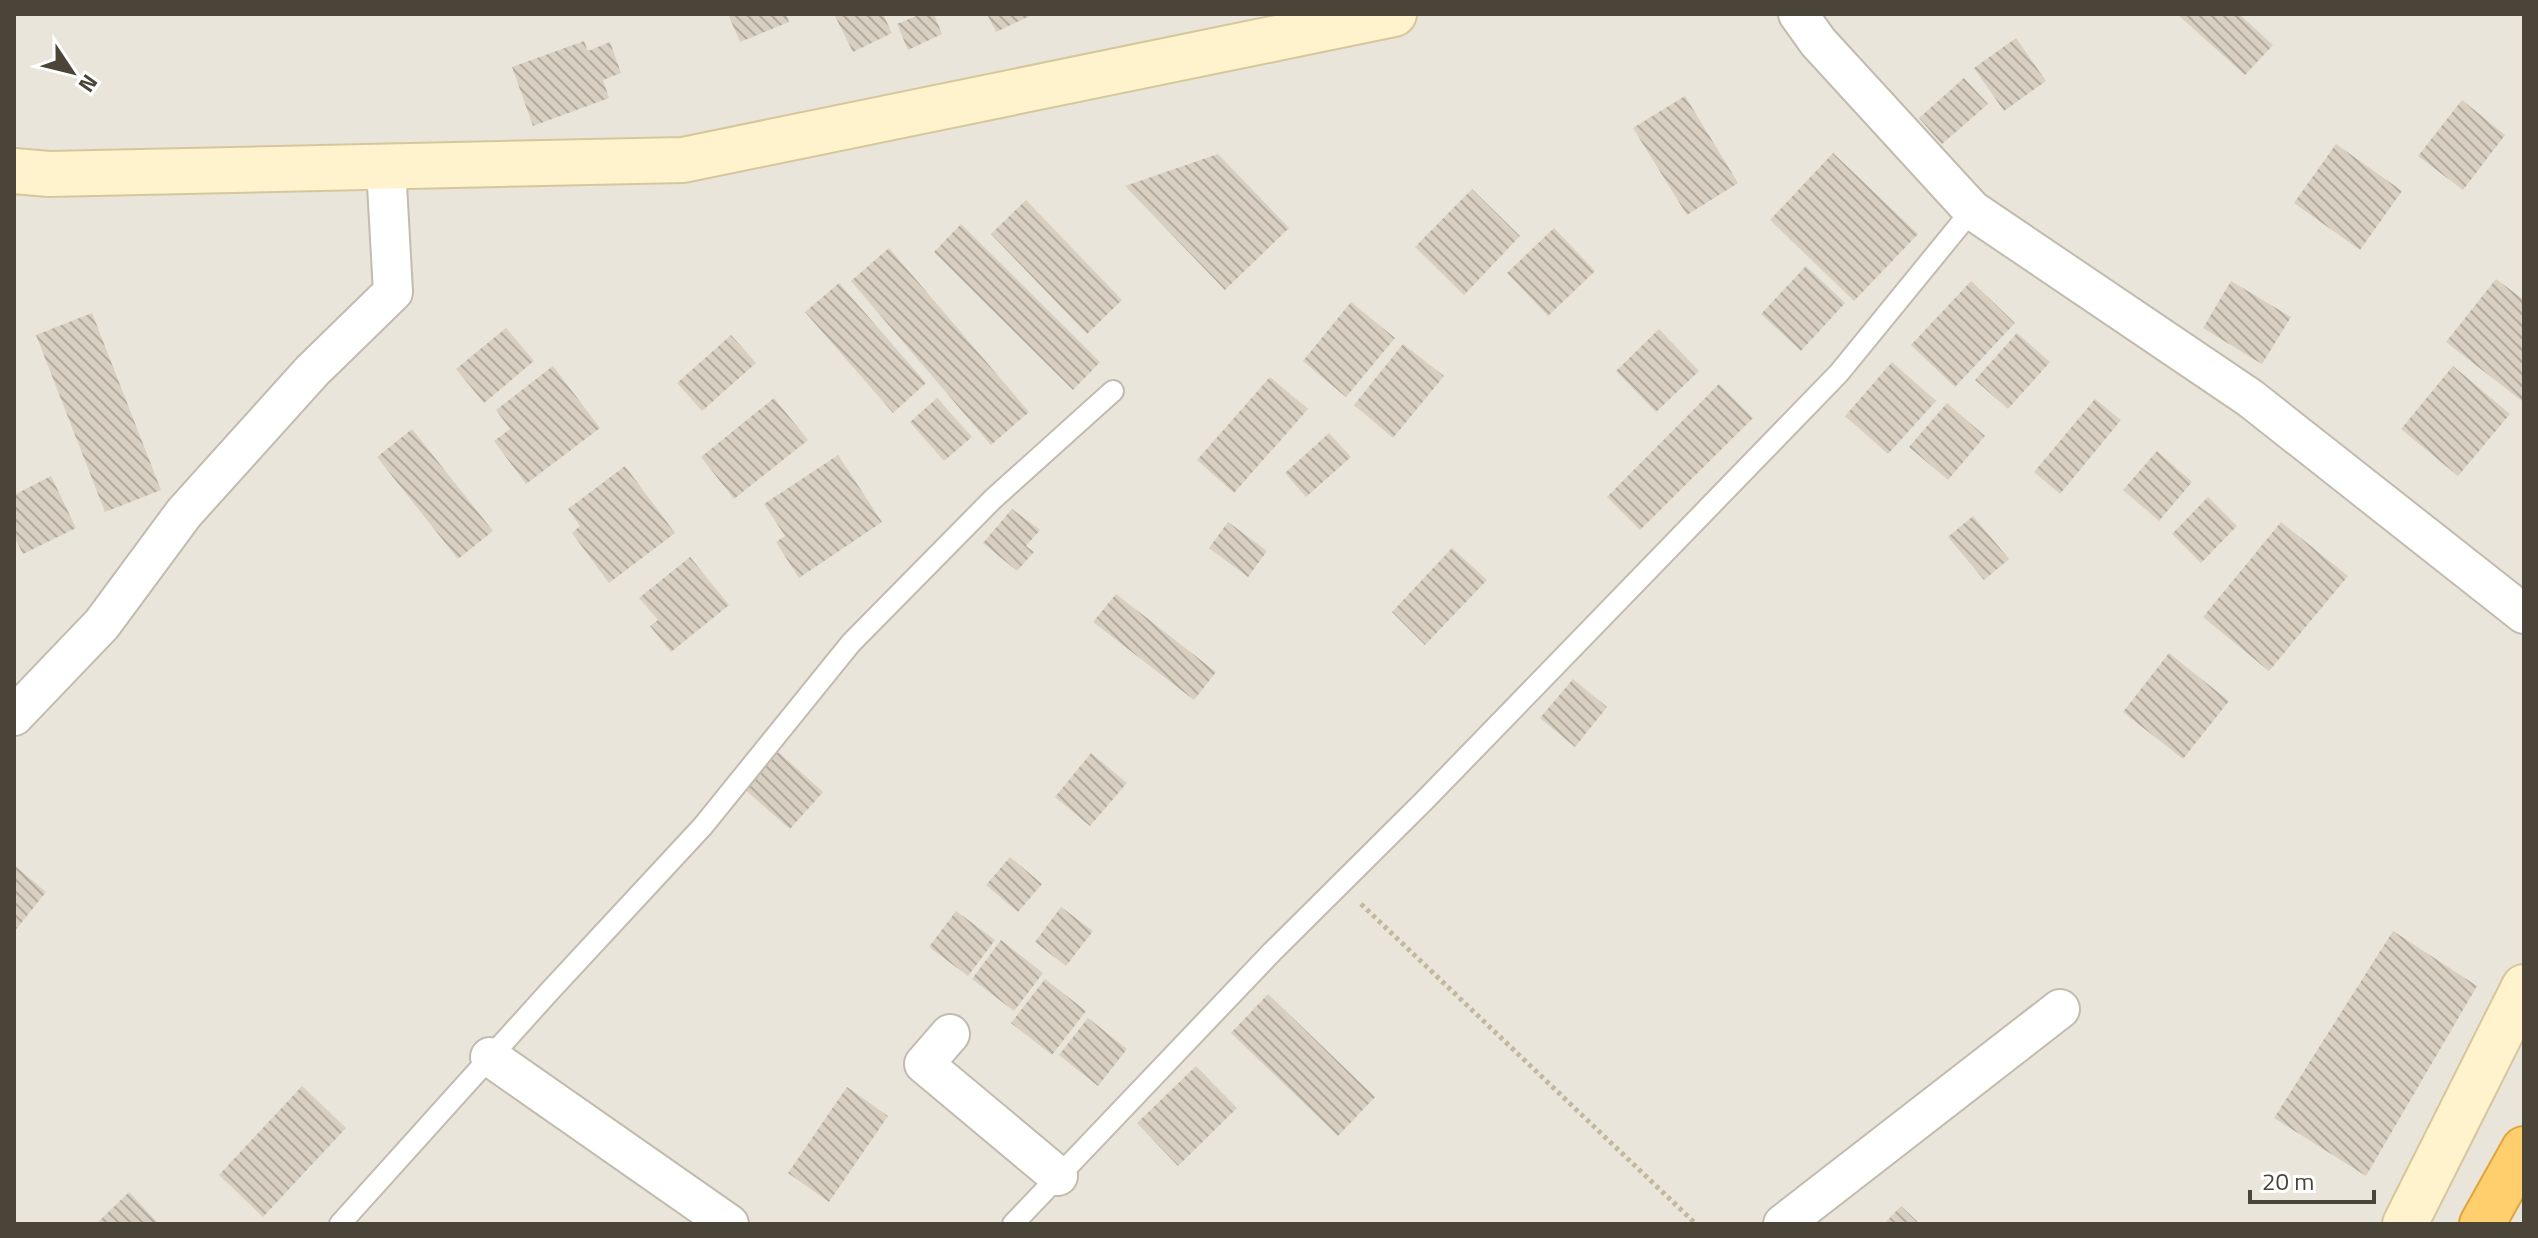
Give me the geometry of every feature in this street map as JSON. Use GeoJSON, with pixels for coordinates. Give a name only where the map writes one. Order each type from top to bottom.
{"type":"FeatureCollection","features":[{"type":"Feature","properties":{"kind":"highway"},"geometry":{"type":"LineString","coordinates":[[2482,1224],[2524,1149]]}},
{"type":"Feature","properties":{"kind":"main road"},"geometry":{"type":"LineString","coordinates":[[14,171],[49,174],[683,160],[1394,14]]}},
{"type":"Feature","properties":{"kind":"main road"},"geometry":{"type":"LineString","coordinates":[[2405,1224],[2524,987]]}},
{"type":"Feature","properties":{"kind":"street"},"geometry":{"type":"LineString","coordinates":[[1798,14],[1818,42],[1972,210],[2250,398],[2524,614]]}},
{"type":"Feature","properties":{"kind":"street"},"geometry":{"type":"LineString","coordinates":[[14,716],[102,624],[184,513],[312,371],[393,292],[386,167]]}},
{"type":"Feature","properties":{"kind":"street"},"geometry":{"type":"LineString","coordinates":[[1783,1224],[2060,1009]]}},
{"type":"Feature","properties":{"kind":"street"},"geometry":{"type":"LineString","coordinates":[[950,1034],[924,1064],[1058,1176]]}},
{"type":"Feature","properties":{"kind":"street"},"geometry":{"type":"LineString","coordinates":[[490,1057],[729,1224]]}},
{"type":"Feature","properties":{"kind":"lane"},"geometry":{"type":"LineString","coordinates":[[1013,1224],[1272,952],[1839,373],[1972,210]]}},
{"type":"Feature","properties":{"kind":"lane"},"geometry":{"type":"LineString","coordinates":[[340,1224],[703,826],[851,643],[993,499],[1113,391]]}},
{"type":"Feature","properties":{"kind":"path"},"geometry":{"type":"LineString","coordinates":[[1340,884],[1696,1224]]}},
{"type":"Feature","properties":{"kind":"shaded area"},"geometry":{"type":"Polygon","coordinates":[[[14,14],[2524,14],[2524,1224],[14,1224],[14,14]]]}},
{"type":"Feature","properties":{"kind":"building"},"geometry":{"type":"Polygon","coordinates":[[[728,14],[786,14],[789,22],[740,42],[728,14]]]}},
{"type":"Feature","properties":{"kind":"building"},"geometry":{"type":"Polygon","coordinates":[[[834,14],[883,14],[892,33],[853,52],[834,14]]]}},
{"type":"Feature","properties":{"kind":"building"},"geometry":{"type":"Polygon","coordinates":[[[921,14],[934,14],[942,34],[908,50],[897,24],[921,14]]]}},
{"type":"Feature","properties":{"kind":"building"},"geometry":{"type":"Polygon","coordinates":[[[987,14],[1034,14],[996,32],[987,14]]]}},
{"type":"Feature","properties":{"kind":"building"},"geometry":{"type":"Polygon","coordinates":[[[2177,14],[2239,14],[2273,45],[2245,75],[2177,14]]]}},
{"type":"Feature","properties":{"kind":"building"},"geometry":{"type":"Polygon","coordinates":[[[2016,38],[2046,81],[2004,111],[1974,68],[2016,38]]]}},
{"type":"Feature","properties":{"kind":"building"},"geometry":{"type":"Polygon","coordinates":[[[584,41],[588,51],[610,42],[621,73],[603,80],[609,98],[533,126],[512,67],[584,41]]]}},
{"type":"Feature","properties":{"kind":"building"},"geometry":{"type":"Polygon","coordinates":[[[1964,78],[1988,104],[1942,144],[1919,118],[1964,78]]]}},
{"type":"Feature","properties":{"kind":"building"},"geometry":{"type":"Polygon","coordinates":[[[1685,96],[1738,183],[1687,215],[1633,128],[1685,96]]]}},
{"type":"Feature","properties":{"kind":"building"},"geometry":{"type":"Polygon","coordinates":[[[2462,100],[2505,135],[2463,190],[2418,156],[2462,100]]]}},
{"type":"Feature","properties":{"kind":"building"},"geometry":{"type":"Polygon","coordinates":[[[2336,144],[2402,191],[2360,250],[2294,203],[2336,144]]]}},
{"type":"Feature","properties":{"kind":"building"},"geometry":{"type":"Polygon","coordinates":[[[1833,153],[1918,234],[1854,301],[1770,220],[1833,153]]]}},
{"type":"Feature","properties":{"kind":"building"},"geometry":{"type":"Polygon","coordinates":[[[1218,154],[1289,228],[1225,290],[1125,186],[1218,154]]]}},
{"type":"Feature","properties":{"kind":"building"},"geometry":{"type":"Polygon","coordinates":[[[1472,189],[1520,236],[1464,295],[1415,247],[1472,189]]]}},
{"type":"Feature","properties":{"kind":"building"},"geometry":{"type":"Polygon","coordinates":[[[1026,200],[1122,300],[1087,334],[991,234],[1026,200]]]}},
{"type":"Feature","properties":{"kind":"building"},"geometry":{"type":"Polygon","coordinates":[[[961,224],[1100,362],[1073,390],[934,252],[961,224]]]}},
{"type":"Feature","properties":{"kind":"building"},"geometry":{"type":"Polygon","coordinates":[[[1554,228],[1595,271],[1548,316],[1507,273],[1554,228]]]}},
{"type":"Feature","properties":{"kind":"building"},"geometry":{"type":"Polygon","coordinates":[[[889,248],[1029,412],[991,445],[851,281],[889,248]]]}},
{"type":"Feature","properties":{"kind":"building"},"geometry":{"type":"Polygon","coordinates":[[[1806,266],[1845,303],[1801,351],[1761,314],[1806,266]]]}},
{"type":"Feature","properties":{"kind":"building"},"geometry":{"type":"Polygon","coordinates":[[[2496,279],[2524,300],[2522,401],[2446,342],[2496,279]]]}},
{"type":"Feature","properties":{"kind":"building"},"geometry":{"type":"Polygon","coordinates":[[[1971,281],[2015,323],[1955,387],[1911,345],[1971,281]]]}},
{"type":"Feature","properties":{"kind":"building"},"geometry":{"type":"Polygon","coordinates":[[[2231,281],[2291,317],[2262,364],[2203,328],[2231,281]]]}},
{"type":"Feature","properties":{"kind":"building"},"geometry":{"type":"Polygon","coordinates":[[[839,283],[926,383],[893,413],[805,312],[839,283]]]}},
{"type":"Feature","properties":{"kind":"building"},"geometry":{"type":"Polygon","coordinates":[[[1351,302],[1395,338],[1346,397],[1303,361],[1351,302]]]}},
{"type":"Feature","properties":{"kind":"building"},"geometry":{"type":"Polygon","coordinates":[[[92,313],[161,490],[105,512],[36,335],[92,313]]]}},
{"type":"Feature","properties":{"kind":"building"},"geometry":{"type":"Polygon","coordinates":[[[506,328],[534,361],[484,403],[456,369],[506,328]]]}},
{"type":"Feature","properties":{"kind":"building"},"geometry":{"type":"Polygon","coordinates":[[[1659,329],[1699,371],[1656,412],[1616,371],[1659,329]]]}},
{"type":"Feature","properties":{"kind":"building"},"geometry":{"type":"Polygon","coordinates":[[[2017,333],[2050,362],[2008,409],[1975,380],[2017,333]]]}},
{"type":"Feature","properties":{"kind":"building"},"geometry":{"type":"Polygon","coordinates":[[[731,335],[756,363],[702,411],[677,383],[731,335]]]}},
{"type":"Feature","properties":{"kind":"building"},"geometry":{"type":"Polygon","coordinates":[[[1403,344],[1444,376],[1393,438],[1354,405],[1403,344]]]}},
{"type":"Feature","properties":{"kind":"building"},"geometry":{"type":"Polygon","coordinates":[[[1892,362],[1936,401],[1888,454],[1845,416],[1892,362]]]}},
{"type":"Feature","properties":{"kind":"building"},"geometry":{"type":"Polygon","coordinates":[[[553,366],[600,428],[526,484],[494,441],[510,429],[496,410],[553,366]]]}},
{"type":"Feature","properties":{"kind":"building"},"geometry":{"type":"Polygon","coordinates":[[[2453,366],[2510,414],[2458,476],[2401,429],[2453,366]]]}},
{"type":"Feature","properties":{"kind":"building"},"geometry":{"type":"Polygon","coordinates":[[[1270,377],[1308,409],[1234,493],[1197,460],[1270,377]]]}},
{"type":"Feature","properties":{"kind":"building"},"geometry":{"type":"Polygon","coordinates":[[[1719,384],[1753,418],[1640,530],[1607,497],[1719,384]]]}},
{"type":"Feature","properties":{"kind":"building"},"geometry":{"type":"Polygon","coordinates":[[[774,398],[808,440],[734,499],[701,457],[774,398]]]}},
{"type":"Feature","properties":{"kind":"building"},"geometry":{"type":"Polygon","coordinates":[[[937,398],[972,437],[944,461],[910,422],[937,398]]]}},
{"type":"Feature","properties":{"kind":"building"},"geometry":{"type":"Polygon","coordinates":[[[2095,399],[2121,420],[2060,494],[2034,472],[2095,399]]]}},
{"type":"Feature","properties":{"kind":"building"},"geometry":{"type":"Polygon","coordinates":[[[1947,403],[1985,436],[1948,480],[1909,447],[1947,403]]]}},
{"type":"Feature","properties":{"kind":"building"},"geometry":{"type":"Polygon","coordinates":[[[412,429],[493,531],[458,559],[377,457],[412,429]]]}},
{"type":"Feature","properties":{"kind":"building"},"geometry":{"type":"Polygon","coordinates":[[[1329,433],[1351,457],[1306,497],[1285,473],[1329,433]]]}},
{"type":"Feature","properties":{"kind":"building"},"geometry":{"type":"Polygon","coordinates":[[[2157,451],[2192,482],[2159,521],[2123,490],[2157,451]]]}},
{"type":"Feature","properties":{"kind":"building"},"geometry":{"type":"Polygon","coordinates":[[[838,455],[882,522],[799,578],[776,542],[785,536],[764,504],[838,455]]]}},
{"type":"Feature","properties":{"kind":"building"},"geometry":{"type":"Polygon","coordinates":[[[625,466],[675,533],[609,583],[572,533],[580,526],[568,509],[625,466]]]}},
{"type":"Feature","properties":{"kind":"building"},"geometry":{"type":"Polygon","coordinates":[[[51,476],[76,528],[23,554],[14,536],[14,495],[51,476]]]}},
{"type":"Feature","properties":{"kind":"building"},"geometry":{"type":"Polygon","coordinates":[[[2208,497],[2237,526],[2201,563],[2172,534],[2208,497]]]}},
{"type":"Feature","properties":{"kind":"building"},"geometry":{"type":"Polygon","coordinates":[[[1012,509],[1040,530],[1026,546],[1034,552],[1017,571],[983,543],[1012,509]]]}},
{"type":"Feature","properties":{"kind":"building"},"geometry":{"type":"Polygon","coordinates":[[[1973,516],[2009,559],[1984,580],[1948,537],[1973,516]]]}},
{"type":"Feature","properties":{"kind":"building"},"geometry":{"type":"Polygon","coordinates":[[[1228,522],[1267,551],[1248,577],[1209,548],[1228,522]]]}},
{"type":"Feature","properties":{"kind":"building"},"geometry":{"type":"Polygon","coordinates":[[[2281,522],[2348,576],[2269,671],[2203,617],[2281,522]]]}},
{"type":"Feature","properties":{"kind":"building"},"geometry":{"type":"Polygon","coordinates":[[[1452,548],[1487,580],[1425,645],[1392,612],[1452,548]]]}},
{"type":"Feature","properties":{"kind":"building"},"geometry":{"type":"Polygon","coordinates":[[[690,557],[729,605],[671,652],[650,626],[658,620],[639,598],[690,557]]]}},
{"type":"Feature","properties":{"kind":"building"},"geometry":{"type":"Polygon","coordinates":[[[1116,594],[1216,672],[1194,700],[1093,622],[1116,594]]]}},
{"type":"Feature","properties":{"kind":"building"},"geometry":{"type":"Polygon","coordinates":[[[2169,653],[2229,701],[2183,759],[2123,712],[2169,653]]]}},
{"type":"Feature","properties":{"kind":"building"},"geometry":{"type":"Polygon","coordinates":[[[1573,679],[1607,707],[1575,747],[1540,718],[1573,679]]]}},
{"type":"Feature","properties":{"kind":"building"},"geometry":{"type":"Polygon","coordinates":[[[776,750],[823,792],[790,829],[744,789],[776,750]]]}},
{"type":"Feature","properties":{"kind":"building"},"geometry":{"type":"Polygon","coordinates":[[[1091,753],[1127,783],[1090,826],[1055,797],[1091,753]]]}},
{"type":"Feature","properties":{"kind":"building"},"geometry":{"type":"Polygon","coordinates":[[[1010,857],[1042,884],[1018,912],[986,885],[1010,857]]]}},
{"type":"Feature","properties":{"kind":"building"},"geometry":{"type":"Polygon","coordinates":[[[14,865],[46,892],[14,932],[14,865]]]}},
{"type":"Feature","properties":{"kind":"building"},"geometry":{"type":"Polygon","coordinates":[[[1061,907],[1093,931],[1066,966],[1035,942],[1061,907]]]}},
{"type":"Feature","properties":{"kind":"building"},"geometry":{"type":"Polygon","coordinates":[[[956,911],[995,940],[968,976],[929,947],[956,911]]]}},
{"type":"Feature","properties":{"kind":"building"},"geometry":{"type":"Polygon","coordinates":[[[2393,931],[2477,986],[2366,1176],[2274,1118],[2393,931]]]}},
{"type":"Feature","properties":{"kind":"building"},"geometry":{"type":"Polygon","coordinates":[[[1001,940],[1043,973],[1014,1011],[972,979],[1001,940]]]}},
{"type":"Feature","properties":{"kind":"building"},"geometry":{"type":"Polygon","coordinates":[[[1045,979],[1086,1011],[1052,1055],[1011,1023],[1045,979]]]}},
{"type":"Feature","properties":{"kind":"building"},"geometry":{"type":"Polygon","coordinates":[[[1268,994],[1375,1097],[1338,1136],[1231,1033],[1268,994]]]}},
{"type":"Feature","properties":{"kind":"building"},"geometry":{"type":"Polygon","coordinates":[[[1088,1018],[1127,1049],[1098,1086],[1059,1055],[1088,1018]]]}},
{"type":"Feature","properties":{"kind":"building"},"geometry":{"type":"Polygon","coordinates":[[[1196,1066],[1237,1108],[1178,1166],[1137,1123],[1196,1066]]]}},
{"type":"Feature","properties":{"kind":"building"},"geometry":{"type":"Polygon","coordinates":[[[302,1086],[346,1128],[263,1217],[219,1175],[302,1086]]]}},
{"type":"Feature","properties":{"kind":"building"},"geometry":{"type":"Polygon","coordinates":[[[847,1087],[888,1116],[829,1202],[788,1173],[847,1087]]]}},
{"type":"Feature","properties":{"kind":"building"},"geometry":{"type":"Polygon","coordinates":[[[129,1192],[159,1224],[96,1224],[129,1192]]]}},
{"type":"Feature","properties":{"kind":"building"},"geometry":{"type":"Polygon","coordinates":[[[1901,1206],[1920,1224],[1884,1224],[1901,1206]]]}}]}
